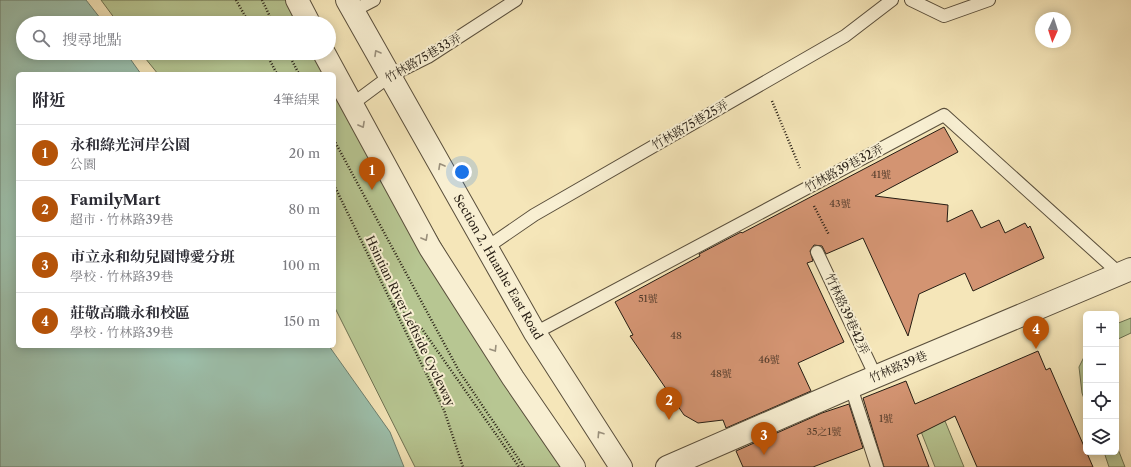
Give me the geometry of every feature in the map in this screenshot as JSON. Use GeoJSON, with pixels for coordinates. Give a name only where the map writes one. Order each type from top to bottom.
{"type":"FeatureCollection","features":[{"type":"Feature","properties":{"kind":"street"},"geometry":{"type":"LineString","coordinates":[[297,0],[305,16]]}},
{"type":"Feature","properties":{"kind":"street","name":"Section 2, Huanhe East Road"},"geometry":{"type":"LineString","coordinates":[[350,5],[535,333],[621,467]]}},
{"type":"Feature","properties":{"kind":"street"},"geometry":{"type":"LineString","coordinates":[[328,60],[334,72]]}},
{"type":"Feature","properties":{"kind":"street"},"geometry":{"type":"LineString","coordinates":[[336,76],[430,248],[513,378],[574,467]]}},
{"type":"Feature","properties":{"kind":"street","name":"竹林路39巷"},"geometry":{"type":"LineString","coordinates":[[667,467],[876,376],[1125,272]]}},
{"type":"Feature","properties":{"kind":"lane"},"geometry":{"type":"LineString","coordinates":[[350,5],[374,0]]}},
{"type":"Feature","properties":{"kind":"lane","name":"竹林路75巷33弄"},"geometry":{"type":"LineString","coordinates":[[351,104],[390,76],[428,58],[516,0]]}},
{"type":"Feature","properties":{"kind":"lane","name":"竹林路75巷25弄"},"geometry":{"type":"LineString","coordinates":[[486,248],[534,215],[845,36],[892,0]]}},
{"type":"Feature","properties":{"kind":"lane"},"geometry":{"type":"LineString","coordinates":[[911,0],[944,16],[988,0]]}},
{"type":"Feature","properties":{"kind":"lane","name":"竹林路39巷32弄"},"geometry":{"type":"LineString","coordinates":[[535,333],[944,115],[1125,272]]}},
{"type":"Feature","properties":{"kind":"lane","name":"竹林路39巷42弄"},"geometry":{"type":"LineString","coordinates":[[817,252],[876,376]]}},
{"type":"Feature","properties":{"kind":"lane"},"geometry":{"type":"LineString","coordinates":[[851,387],[877,467]]}},
{"type":"Feature","properties":{"kind":"path"},"geometry":{"type":"LineString","coordinates":[[236,0],[245,16]]}},
{"type":"Feature","properties":{"kind":"path"},"geometry":{"type":"LineString","coordinates":[[262,0],[270,16]]}},
{"type":"Feature","properties":{"kind":"path"},"geometry":{"type":"LineString","coordinates":[[270,60],[276,72]]}},
{"type":"Feature","properties":{"kind":"path"},"geometry":{"type":"LineString","coordinates":[[292,60],[298,72]]}},
{"type":"Feature","properties":{"kind":"path"},"geometry":{"type":"LineString","coordinates":[[336,144],[459,371],[524,467]]}},
{"type":"Feature","properties":{"kind":"path","name":"Hsintian River Leftside Cycleway"},"geometry":{"type":"LineString","coordinates":[[336,189],[444,410],[463,467]]}},
{"type":"Feature","properties":{"kind":"path"},"geometry":{"type":"LineString","coordinates":[[393,304],[422,329],[519,467]]}},
{"type":"Feature","properties":{"kind":"shaded area"},"geometry":{"type":"Polygon","coordinates":[[[0,0],[86,0],[99,16],[16,16],[16,60],[131,60],[140,72],[16,72],[16,348],[330,348],[390,432],[404,467],[0,467],[0,0]]]}},
{"type":"Feature","properties":{"kind":"shaded area"},"geometry":{"type":"Polygon","coordinates":[[[101,0],[298,0],[308,16],[113,16],[101,0]]]}},
{"type":"Feature","properties":{"kind":"shaded area"},"geometry":{"type":"Polygon","coordinates":[[[147,60],[333,60],[572,467],[415,467],[336,310],[336,72],[156,72],[147,60]]]}},
{"type":"Feature","properties":{"kind":"shaded area"},"geometry":{"type":"Polygon","coordinates":[[[1131,318],[1131,333],[1119,339],[1119,323],[1131,318]]]}},
{"type":"Feature","properties":{"kind":"shaded area"},"geometry":{"type":"Polygon","coordinates":[[[1083,359],[1083,396],[1082,393],[1079,367],[1083,359]]]}},
{"type":"Feature","properties":{"kind":"shaded area"},"geometry":{"type":"Polygon","coordinates":[[[945,421],[964,467],[935,467],[920,429],[945,421]]]}},
{"type":"Feature","properties":{"kind":"shaded area"},"geometry":{"type":"Polygon","coordinates":[[[1119,452],[1125,467],[1109,467],[1105,455],[1119,455],[1119,452]]]}},
{"type":"Feature","properties":{"kind":"building"},"geometry":{"type":"Polygon","coordinates":[[[944,127],[958,152],[875,196],[948,205],[947,222],[972,210],[981,228],[999,220],[1005,233],[1025,223],[1028,228],[1030,226],[1044,258],[973,291],[965,273],[919,294],[908,336],[863,238],[826,254],[822,246],[814,245],[810,251],[813,261],[807,263],[844,342],[798,363],[811,391],[726,428],[723,420],[698,423],[684,415],[630,336],[633,335],[615,302],[700,256],[699,254],[944,127]]]}},
{"type":"Feature","properties":{"kind":"building"},"geometry":{"type":"Polygon","coordinates":[[[1038,351],[1046,370],[1050,368],[1083,444],[1083,455],[1088,455],[1093,467],[977,467],[955,416],[917,435],[929,467],[884,467],[863,398],[906,381],[915,404],[1038,351]]]}},
{"type":"Feature","properties":{"kind":"building"},"geometry":{"type":"Polygon","coordinates":[[[849,404],[863,448],[813,467],[743,467],[736,451],[822,413],[849,404]]]}},
{"type":"Feature","properties":{"kind":"place","name":"永和綠光河岸公園"},"geometry":{"type":"Point","coordinates":[372,190]}},
{"type":"Feature","properties":{"kind":"place","name":"莊敬高職永和校區"},"geometry":{"type":"Point","coordinates":[1036,349]}},
{"type":"Feature","properties":{"kind":"place","name":"FamilyMart"},"geometry":{"type":"Point","coordinates":[669,420]}},
{"type":"Feature","properties":{"kind":"place","name":"市立永和幼兒園博愛分班"},"geometry":{"type":"Point","coordinates":[764,455]}}]}
